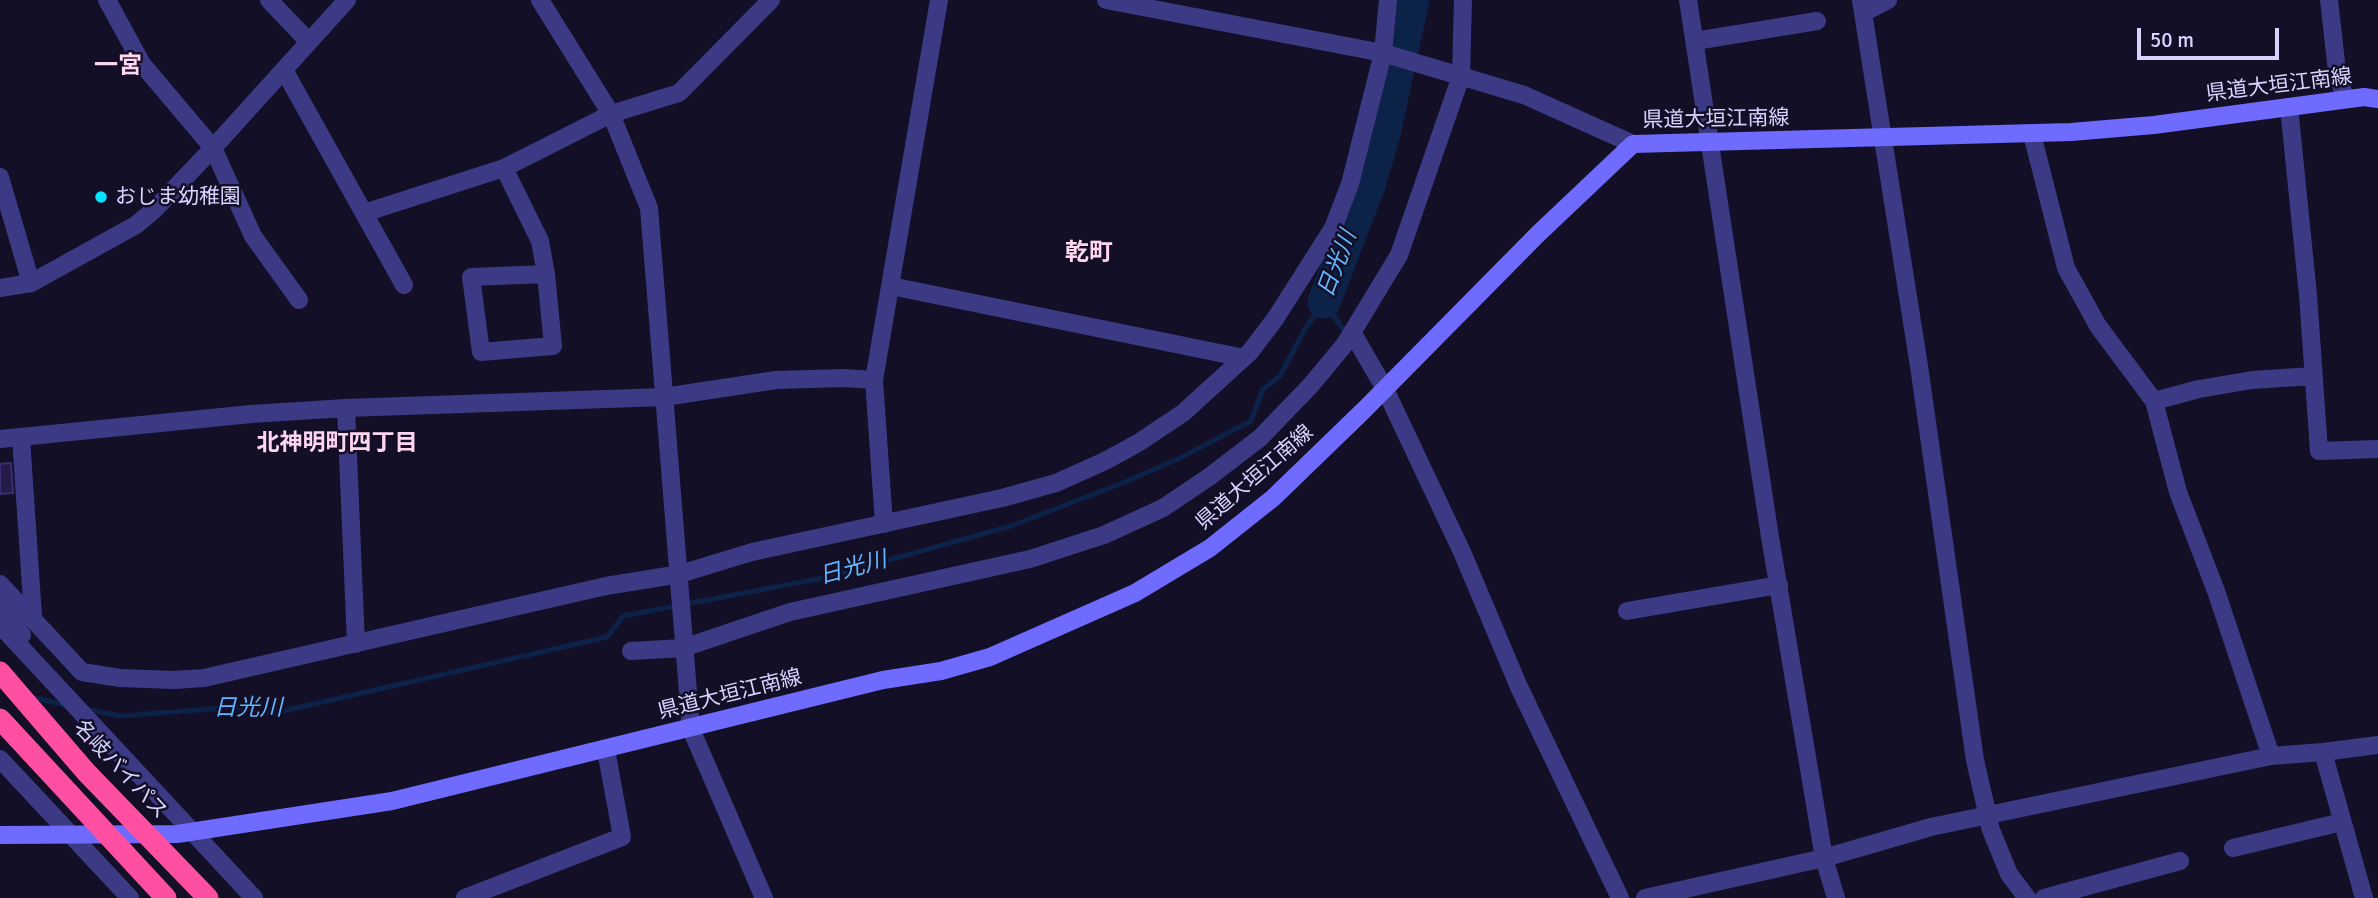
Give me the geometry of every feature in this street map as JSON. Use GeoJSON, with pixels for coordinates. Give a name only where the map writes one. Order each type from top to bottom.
{"type":"FeatureCollection","features":[{"type":"Feature","properties":{"kind":"highway","name":"名岐バイパス"},"geometry":{"type":"LineString","coordinates":[[0,673],[86,772],[208,898]]}},
{"type":"Feature","properties":{"kind":"highway"},"geometry":{"type":"LineString","coordinates":[[0,719],[166,898]]}},
{"type":"Feature","properties":{"kind":"main road","name":"県道大垣江南線"},"geometry":{"type":"LineString","coordinates":[[0,835],[73,836],[192,832],[392,801],[883,680],[941,671],[990,657],[1135,593],[1210,548],[1273,498],[1538,234],[1633,144],[2032,134],[2154,125],[2364,97],[2378,99]]}},
{"type":"Feature","properties":{"kind":"street"},"geometry":{"type":"LineString","coordinates":[[107,0],[142,64],[213,148],[253,236],[299,300]]}},
{"type":"Feature","properties":{"kind":"street"},"geometry":{"type":"LineString","coordinates":[[269,0],[309,42]]}},
{"type":"Feature","properties":{"kind":"street"},"geometry":{"type":"LineString","coordinates":[[0,288],[31,283],[136,225],[155,209],[213,148],[347,0]]}},
{"type":"Feature","properties":{"kind":"street"},"geometry":{"type":"LineString","coordinates":[[540,0],[611,114],[649,208],[691,729],[764,898]]}},
{"type":"Feature","properties":{"kind":"street"},"geometry":{"type":"LineString","coordinates":[[364,213],[504,168],[611,114],[679,93],[771,0]]}},
{"type":"Feature","properties":{"kind":"street"},"geometry":{"type":"LineString","coordinates":[[884,524],[874,380],[939,0]]}},
{"type":"Feature","properties":{"kind":"street"},"geometry":{"type":"LineString","coordinates":[[1106,0],[1386,54],[1524,95],[1633,144]]}},
{"type":"Feature","properties":{"kind":"street"},"geometry":{"type":"LineString","coordinates":[[0,583],[82,672],[120,678],[204,678],[606,586],[680,577],[752,552],[1002,498],[1056,483],[1105,461],[1183,414],[1244,358],[1275,319],[1333,228],[1350,184],[1386,54],[1388,0]]}},
{"type":"Feature","properties":{"kind":"street"},"geometry":{"type":"LineString","coordinates":[[631,652],[683,644],[790,612],[1030,559],[1104,536],[1163,508],[1260,438],[1311,386],[1352,332],[1399,255],[1457,75],[1463,0]]}},
{"type":"Feature","properties":{"kind":"street"},"geometry":{"type":"LineString","coordinates":[[1689,0],[1779,585],[1824,858],[1836,898]]}},
{"type":"Feature","properties":{"kind":"street"},"geometry":{"type":"LineString","coordinates":[[1888,0],[1862,6],[1921,380],[1975,760],[1987,817],[2009,874],[2027,898]]}},
{"type":"Feature","properties":{"kind":"street"},"geometry":{"type":"LineString","coordinates":[[2329,0],[2337,71],[2345,99]]}},
{"type":"Feature","properties":{"kind":"street"},"geometry":{"type":"LineString","coordinates":[[1695,41],[1817,21]]}},
{"type":"Feature","properties":{"kind":"street"},"geometry":{"type":"LineString","coordinates":[[284,70],[404,285]]}},
{"type":"Feature","properties":{"kind":"street"},"geometry":{"type":"LineString","coordinates":[[2289,107],[2308,295],[2319,452],[2378,449]]}},
{"type":"Feature","properties":{"kind":"street"},"geometry":{"type":"LineString","coordinates":[[2032,134],[2066,268],[2098,326],[2154,401],[2178,492],[2216,591],[2271,757]]}},
{"type":"Feature","properties":{"kind":"street"},"geometry":{"type":"LineString","coordinates":[[504,168],[540,241],[546,274],[553,346],[481,352],[471,277],[546,274]]}},
{"type":"Feature","properties":{"kind":"street"},"geometry":{"type":"LineString","coordinates":[[0,177],[31,283]]}},
{"type":"Feature","properties":{"kind":"street"},"geometry":{"type":"LineString","coordinates":[[891,286],[1244,358]]}},
{"type":"Feature","properties":{"kind":"street"},"geometry":{"type":"LineString","coordinates":[[1352,332],[1385,389],[1462,552],[1520,687],[1620,898]]}},
{"type":"Feature","properties":{"kind":"street"},"geometry":{"type":"LineString","coordinates":[[2154,401],[2199,389],[2252,380],[2314,376]]}},
{"type":"Feature","properties":{"kind":"street"},"geometry":{"type":"LineString","coordinates":[[0,439],[251,414],[664,397],[776,380],[874,380]]}},
{"type":"Feature","properties":{"kind":"street"},"geometry":{"type":"LineString","coordinates":[[346,408],[356,644]]}},
{"type":"Feature","properties":{"kind":"street"},"geometry":{"type":"LineString","coordinates":[[21,438],[33,616]]}},
{"type":"Feature","properties":{"kind":"street"},"geometry":{"type":"LineString","coordinates":[[1627,611],[1779,585]]}},
{"type":"Feature","properties":{"kind":"street"},"geometry":{"type":"LineString","coordinates":[[0,604],[54,681]]}},
{"type":"Feature","properties":{"kind":"street"},"geometry":{"type":"LineString","coordinates":[[0,625],[254,898]]}},
{"type":"Feature","properties":{"kind":"street"},"geometry":{"type":"LineString","coordinates":[[1645,898],[1824,858],[1931,827],[2271,757],[2378,745]]}},
{"type":"Feature","properties":{"kind":"street"},"geometry":{"type":"LineString","coordinates":[[465,898],[622,837],[606,750]]}},
{"type":"Feature","properties":{"kind":"street"},"geometry":{"type":"LineString","coordinates":[[2323,752],[2364,898]]}},
{"type":"Feature","properties":{"kind":"street"},"geometry":{"type":"LineString","coordinates":[[0,759],[130,898]]}},
{"type":"Feature","properties":{"kind":"street"},"geometry":{"type":"LineString","coordinates":[[2233,848],[2342,821]]}},
{"type":"Feature","properties":{"kind":"street"},"geometry":{"type":"LineString","coordinates":[[2044,898],[2180,861]]}},
{"type":"Feature","properties":{"kind":"building"},"geometry":{"type":"Polygon","coordinates":[[[11,463],[13,493],[0,494],[0,464],[11,463]]]}},
{"type":"Feature","properties":{"kind":"waterway","name":"日光川"},"geometry":{"type":"LineString","coordinates":[[1324,302],[1369,185],[1384,134],[1413,0]]}},
{"type":"Feature","properties":{"kind":"waterway","name":"日光川"},"geometry":{"type":"LineString","coordinates":[[85,709],[121,716],[262,705],[270,714],[607,637],[623,616],[828,577],[1011,526],[1180,458],[1251,421],[1263,389],[1280,376],[1305,329],[1324,302],[1347,335]]}},
{"type":"Feature","properties":{"kind":"waterway","name":"日光川"},"geometry":{"type":"LineString","coordinates":[[31,697],[65,705]]}},
{"type":"Feature","properties":{"kind":"place","name":"おじま幼稚園"},"geometry":{"type":"Point","coordinates":[101,197]}},
{"type":"Feature","properties":{"kind":"district","name":"一宮"},"geometry":{"type":"Point","coordinates":[118,67]}},
{"type":"Feature","properties":{"kind":"district","name":"乾町"},"geometry":{"type":"Point","coordinates":[1089,254]}},
{"type":"Feature","properties":{"kind":"district","name":"北神明町四丁目"},"geometry":{"type":"Point","coordinates":[337,444]}}]}
